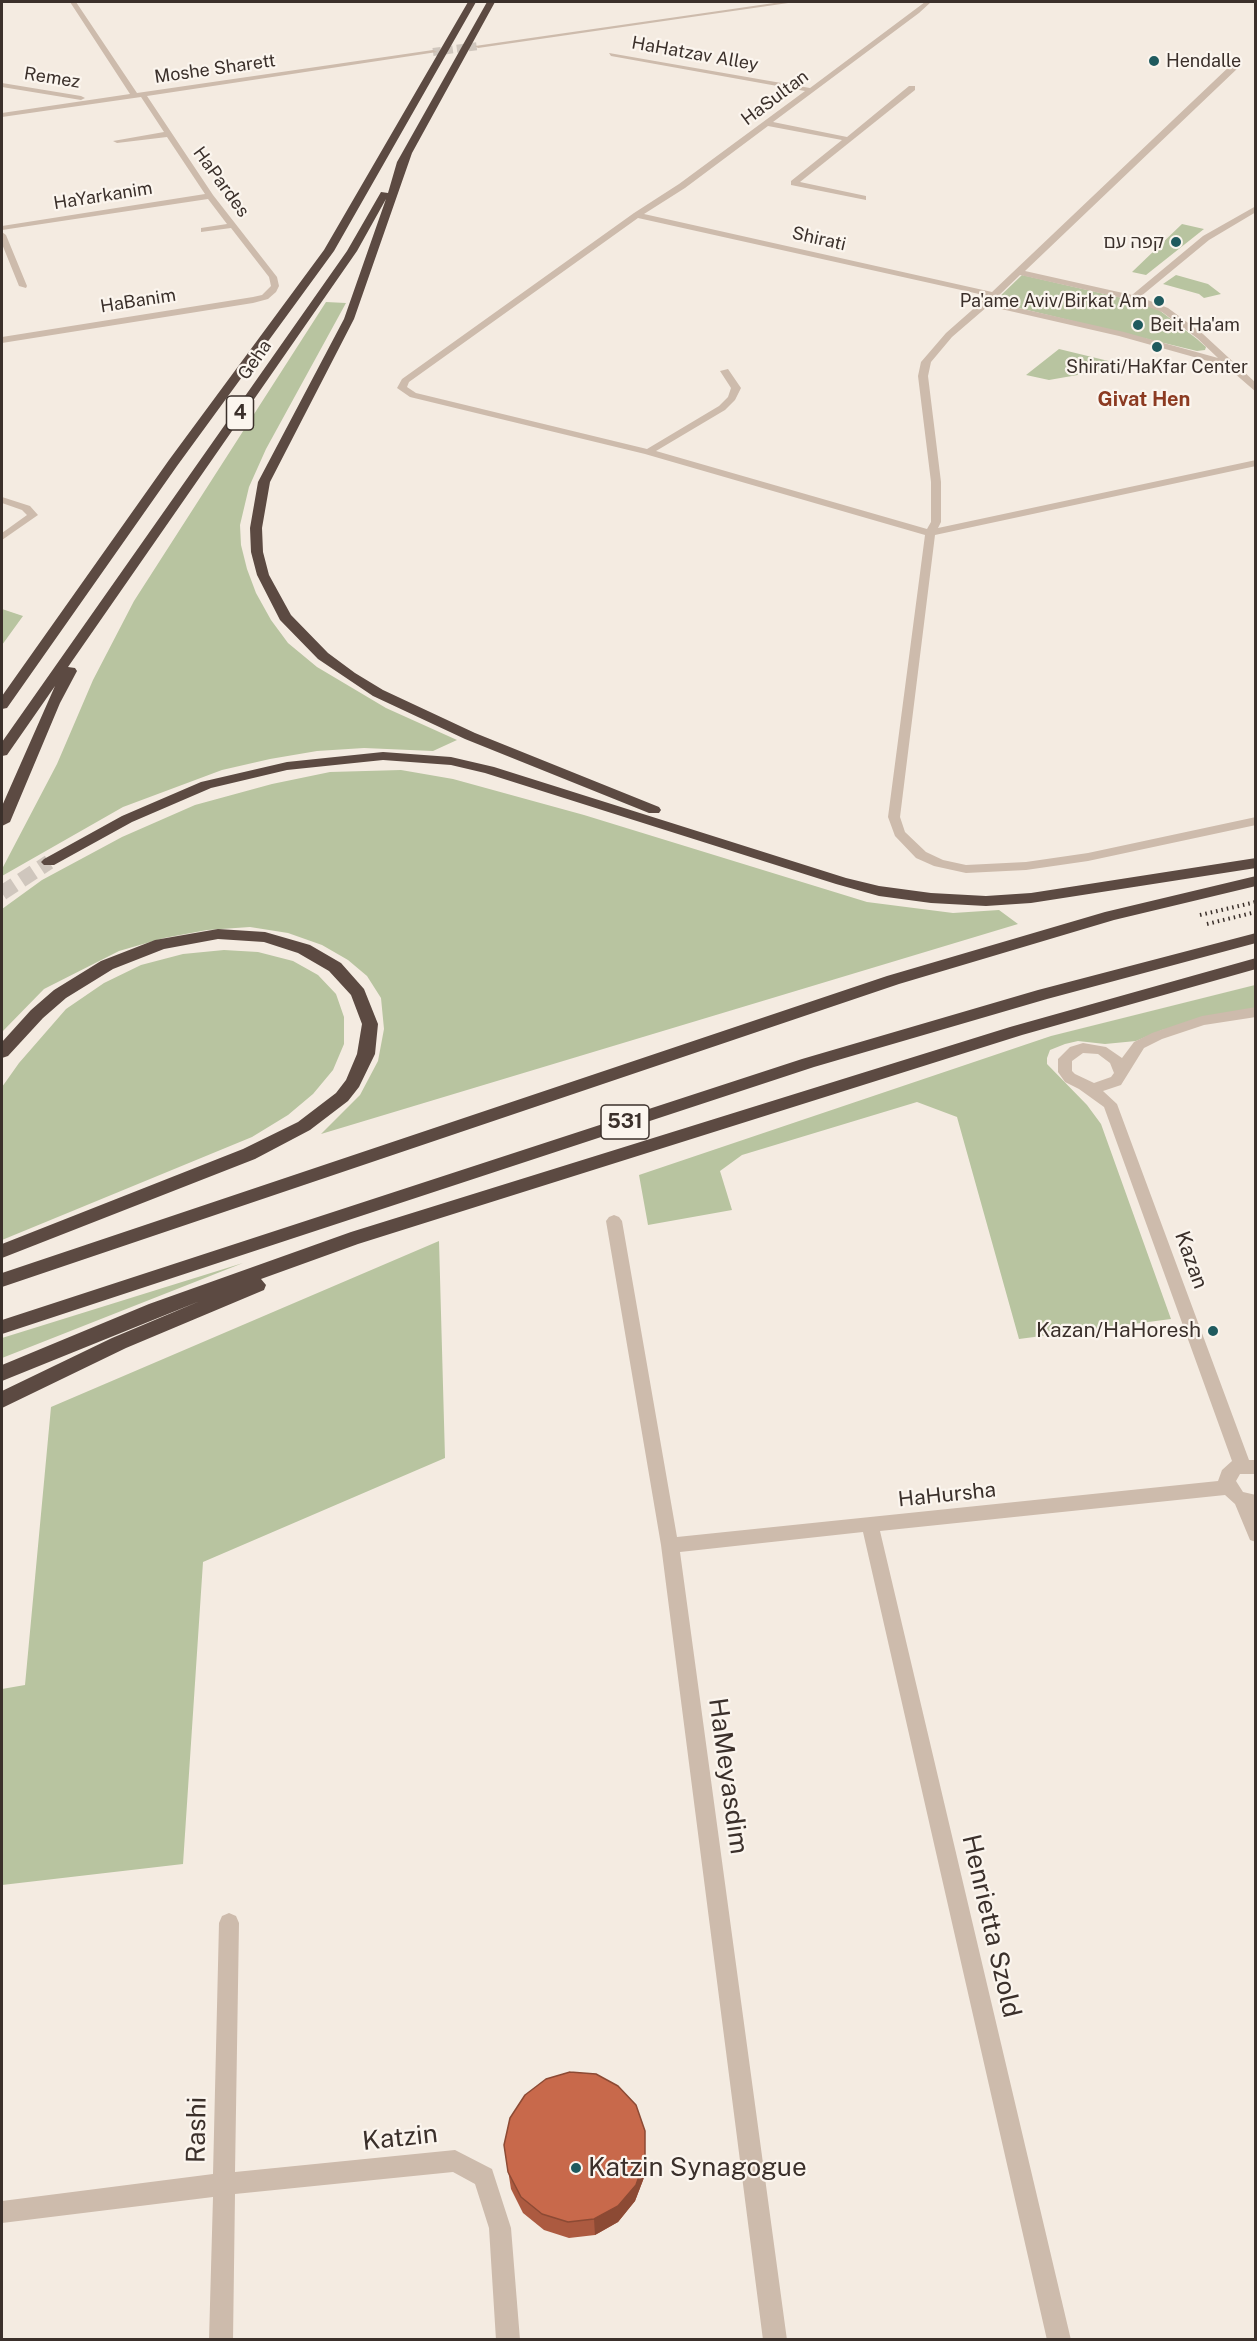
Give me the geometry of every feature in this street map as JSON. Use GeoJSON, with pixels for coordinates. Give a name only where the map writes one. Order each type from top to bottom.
{"type":"FeatureCollection","features":[{"type":"Feature","properties":{"kind":"highway","name":"Geha"},"geometry":{"type":"LineString","coordinates":[[2,705],[168,469],[329,251],[472,2]]}},
{"type":"Feature","properties":{"kind":"highway","name":"Geha"},"geometry":{"type":"LineString","coordinates":[[2,752],[352,251],[491,2]]}},
{"type":"Feature","properties":{"kind":"highway"},"geometry":{"type":"LineString","coordinates":[[407,153],[349,319],[264,482],[256,528],[257,552],[263,575],[274,599],[285,617],[323,656],[378,693],[470,736],[798,867]]}},
{"type":"Feature","properties":{"kind":"highway"},"geometry":{"type":"LineString","coordinates":[[2,822],[53,703],[117,586]]}},
{"type":"Feature","properties":{"kind":"highway"},"geometry":{"type":"LineString","coordinates":[[49,862],[127,819],[206,785],[287,766],[383,756],[451,761],[489,770],[879,891],[931,898],[986,901],[1087,890],[1256,863]]}},
{"type":"Feature","properties":{"kind":"highway","name":"531"},"geometry":{"type":"LineString","coordinates":[[2,1280],[893,980],[1111,916],[1256,881]]}},
{"type":"Feature","properties":{"kind":"highway"},"geometry":{"type":"LineString","coordinates":[[2,1052],[53,1000],[107,964],[161,944],[218,934],[265,937],[304,949],[320,958],[335,967],[358,993],[370,1024],[366,1054],[353,1083],[342,1097],[304,1126],[249,1154],[2,1251]]}},
{"type":"Feature","properties":{"kind":"highway","name":"531"},"geometry":{"type":"LineString","coordinates":[[2,1327],[808,1063],[1044,994],[1256,938]]}},
{"type":"Feature","properties":{"kind":"highway"},"geometry":{"type":"LineString","coordinates":[[2,1373],[146,1313],[262,1270],[477,1199],[1016,1031],[1256,963]]}},
{"type":"Feature","properties":{"kind":"highway"},"geometry":{"type":"LineString","coordinates":[[2,1400],[119,1343],[206,1305],[477,1199]]}},
{"type":"Feature","properties":{"kind":"street","name":"HaPardes"},"geometry":{"type":"LineString","coordinates":[[73,2],[169,134],[210,196],[273,277],[275,286]]}},
{"type":"Feature","properties":{"kind":"street"},"geometry":{"type":"LineString","coordinates":[[478,46],[792,2]]}},
{"type":"Feature","properties":{"kind":"street","name":"HaSultan"},"geometry":{"type":"LineString","coordinates":[[648,452],[413,395],[405,392],[401,385],[637,215],[682,186],[928,2]]}},
{"type":"Feature","properties":{"kind":"street","name":"Moshe Sharett"},"geometry":{"type":"LineString","coordinates":[[2,115],[433,52]]}},
{"type":"Feature","properties":{"kind":"street","name":"HaHatzav Alley"},"geometry":{"type":"LineString","coordinates":[[611,54],[810,90]]}},
{"type":"Feature","properties":{"kind":"street"},"geometry":{"type":"LineString","coordinates":[[1236,65],[986,303],[949,335],[926,362],[924,369],[936,482],[936,522],[930,533],[894,817],[899,833],[921,855],[966,869],[1026,866],[1088,857],[1256,821]]}},
{"type":"Feature","properties":{"kind":"street","name":"Remez"},"geometry":{"type":"LineString","coordinates":[[2,85],[98,101]]}},
{"type":"Feature","properties":{"kind":"street"},"geometry":{"type":"LineString","coordinates":[[863,198],[794,183],[912,88]]}},
{"type":"Feature","properties":{"kind":"street"},"geometry":{"type":"LineString","coordinates":[[766,123],[847,139]]}},
{"type":"Feature","properties":{"kind":"street"},"geometry":{"type":"LineString","coordinates":[[117,141],[169,134]]}},
{"type":"Feature","properties":{"kind":"street","name":"HaYarkanim"},"geometry":{"type":"LineString","coordinates":[[2,228],[210,196]]}},
{"type":"Feature","properties":{"kind":"street"},"geometry":{"type":"LineString","coordinates":[[1134,298],[1206,238],[1256,208]]}},
{"type":"Feature","properties":{"kind":"street","name":"Shirati"},"geometry":{"type":"LineString","coordinates":[[637,215],[994,295]]}},
{"type":"Feature","properties":{"kind":"street"},"geometry":{"type":"LineString","coordinates":[[204,230],[234,225]]}},
{"type":"Feature","properties":{"kind":"street"},"geometry":{"type":"LineString","coordinates":[[2,235],[23,286]]}},
{"type":"Feature","properties":{"kind":"street"},"geometry":{"type":"LineString","coordinates":[[1017,272],[1156,305],[1175,316],[1200,336],[1256,389]]}},
{"type":"Feature","properties":{"kind":"street","name":"HaBanim"},"geometry":{"type":"LineString","coordinates":[[2,340],[253,300],[265,297],[272,292],[275,286]]}},
{"type":"Feature","properties":{"kind":"street"},"geometry":{"type":"LineString","coordinates":[[986,303],[1121,334],[1226,363]]}},
{"type":"Feature","properties":{"kind":"street"},"geometry":{"type":"LineString","coordinates":[[648,452],[722,408],[732,398],[736,388],[725,371]]}},
{"type":"Feature","properties":{"kind":"street"},"geometry":{"type":"LineString","coordinates":[[648,452],[930,533],[1256,464]]}},
{"type":"Feature","properties":{"kind":"street"},"geometry":{"type":"LineString","coordinates":[[2,500],[26,508],[33,515],[2,537]]}},
{"type":"Feature","properties":{"kind":"street"},"geometry":{"type":"LineString","coordinates":[[1139,1045],[1126,1061],[1110,1104],[1077,1083],[1065,1072],[1065,1059],[1069,1054],[1083,1048],[1101,1050],[1139,1045],[1157,1036],[1202,1021],[1256,1012]]}},
{"type":"Feature","properties":{"kind":"street"},"geometry":{"type":"LineString","coordinates":[[1101,1050],[1116,1060],[1119,1077]]}},
{"type":"Feature","properties":{"kind":"street"},"geometry":{"type":"LineString","coordinates":[[1085,1086],[1103,1087],[1119,1077]]}},
{"type":"Feature","properties":{"kind":"street","name":"Kazan"},"geometry":{"type":"LineString","coordinates":[[1110,1104],[1249,1466]]}},
{"type":"Feature","properties":{"kind":"street","name":"HaMeyasdim"},"geometry":{"type":"LineString","coordinates":[[614,1221],[670,1545],[775,2340]]}},
{"type":"Feature","properties":{"kind":"street"},"geometry":{"type":"LineString","coordinates":[[1249,1466],[1236,1467],[1228,1475],[1229,1487],[1249,1502],[1256,1534]]}},
{"type":"Feature","properties":{"kind":"street","name":"HaHursha"},"geometry":{"type":"LineString","coordinates":[[670,1545],[1229,1487]]}},
{"type":"Feature","properties":{"kind":"street","name":"Henrietta Szold"},"geometry":{"type":"LineString","coordinates":[[870,1525],[1059,2340]]}},
{"type":"Feature","properties":{"kind":"street","name":"Rashi"},"geometry":{"type":"LineString","coordinates":[[221,2340],[229,1923]]}},
{"type":"Feature","properties":{"kind":"street","name":"Katzin"},"geometry":{"type":"LineString","coordinates":[[2,2212],[224,2184],[455,2161],[484,2176],[500,2228],[508,2340]]}},
{"type":"Feature","properties":{"kind":"green space"},"geometry":{"type":"Polygon","coordinates":[[[1182,224],[1204,229],[1146,275],[1132,272],[1182,224]]]}},
{"type":"Feature","properties":{"kind":"green space"},"geometry":{"type":"Polygon","coordinates":[[[1022,275],[1131,300],[1159,310],[1197,339],[1206,347],[1205,350],[1197,351],[994,302],[1022,275]]]}},
{"type":"Feature","properties":{"kind":"green space"},"geometry":{"type":"Polygon","coordinates":[[[1176,275],[1208,284],[1221,294],[1204,298],[1199,294],[1163,284],[1176,275]]]}},
{"type":"Feature","properties":{"kind":"green space"},"geometry":{"type":"Polygon","coordinates":[[[326,302],[346,303],[266,449],[249,487],[240,525],[241,545],[247,569],[256,593],[271,620],[288,643],[317,667],[386,708],[457,740],[433,751],[364,748],[317,751],[222,770],[123,807],[2,876],[2,869],[57,764],[93,680],[134,601],[326,302]]]}},
{"type":"Feature","properties":{"kind":"green space"},"geometry":{"type":"Polygon","coordinates":[[[1059,349],[1129,366],[1049,380],[1026,375],[1059,349]]]}},
{"type":"Feature","properties":{"kind":"green space"},"geometry":{"type":"Polygon","coordinates":[[[2,609],[23,616],[2,645],[2,609]]]}},
{"type":"Feature","properties":{"kind":"green space"},"geometry":{"type":"Polygon","coordinates":[[[401,770],[453,779],[584,815],[867,902],[953,913],[999,910],[1018,924],[321,1134],[360,1095],[378,1061],[384,1029],[381,998],[367,976],[348,960],[322,945],[288,933],[250,927],[207,930],[164,938],[119,951],[44,989],[2,1032],[2,909],[42,880],[122,837],[195,805],[272,784],[330,772],[401,770]]]}},
{"type":"Feature","properties":{"kind":"green space"},"geometry":{"type":"Polygon","coordinates":[[[224,950],[258,952],[293,961],[318,975],[336,994],[344,1017],[344,1044],[333,1070],[313,1094],[288,1115],[252,1137],[2,1240],[2,1087],[19,1063],[66,1009],[104,983],[141,965],[183,954],[224,950]]]}},
{"type":"Feature","properties":{"kind":"green space"},"geometry":{"type":"Polygon","coordinates":[[[1255,985],[1255,1010],[1162,1030],[1136,1041],[1105,1044],[1078,1041],[1065,1044],[1050,1050],[1047,1058],[1047,1064],[1087,1105],[1101,1124],[1171,1319],[1019,1339],[957,1117],[917,1102],[742,1155],[720,1171],[732,1210],[648,1225],[639,1175],[1051,1036],[1255,985]]]}},
{"type":"Feature","properties":{"kind":"green space"},"geometry":{"type":"Polygon","coordinates":[[[439,1241],[445,1458],[203,1562],[183,1864],[2,1885],[2,1689],[25,1685],[51,1407],[439,1241]]]}},
{"type":"Feature","properties":{"kind":"green space"},"geometry":{"type":"Polygon","coordinates":[[[243,1263],[2,1358],[2,1338],[243,1263]]]}},
{"type":"Feature","properties":{"kind":"building","name":"Katzin Synagogue"},"geometry":{"type":"Polygon","coordinates":[[[570,2072],[596,2074],[618,2086],[636,2105],[645,2131],[645,2159],[636,2185],[618,2206],[594,2219],[568,2222],[542,2214],[521,2197],[508,2172],[504,2145],[510,2118],[525,2095],[546,2079],[570,2072]]]}},
{"type":"Feature","properties":{"kind":"tunnel"},"geometry":{"type":"LineString","coordinates":[[433,52],[478,46]]}},
{"type":"Feature","properties":{"kind":"tunnel"},"geometry":{"type":"LineString","coordinates":[[2,893],[49,862]]}},
{"type":"Feature","properties":{"kind":"railway"},"geometry":{"type":"LineString","coordinates":[[1200,915],[1256,902]]}},
{"type":"Feature","properties":{"kind":"railway"},"geometry":{"type":"LineString","coordinates":[[1207,924],[1256,912]]}},
{"type":"Feature","properties":{"kind":"place","name":"Hendalle"},"geometry":{"type":"Point","coordinates":[1154,61]}},
{"type":"Feature","properties":{"kind":"place","name":"קפה עם"},"geometry":{"type":"Point","coordinates":[1176,242]}},
{"type":"Feature","properties":{"kind":"place","name":"Pa'ame Aviv/Birkat Am"},"geometry":{"type":"Point","coordinates":[1159,301]}},
{"type":"Feature","properties":{"kind":"place","name":"Beit Ha'am"},"geometry":{"type":"Point","coordinates":[1138,325]}},
{"type":"Feature","properties":{"kind":"place","name":"Shirati/HaKfar Center"},"geometry":{"type":"Point","coordinates":[1157,347]}},
{"type":"Feature","properties":{"kind":"place","name":"Kazan/HaHoresh"},"geometry":{"type":"Point","coordinates":[1213,1331]}},
{"type":"Feature","properties":{"kind":"place","name":"Katzin Synagogue"},"geometry":{"type":"Point","coordinates":[576,2168]}},
{"type":"Feature","properties":{"kind":"district","name":"Givat Hen"},"geometry":{"type":"Point","coordinates":[1144,400]}}]}
